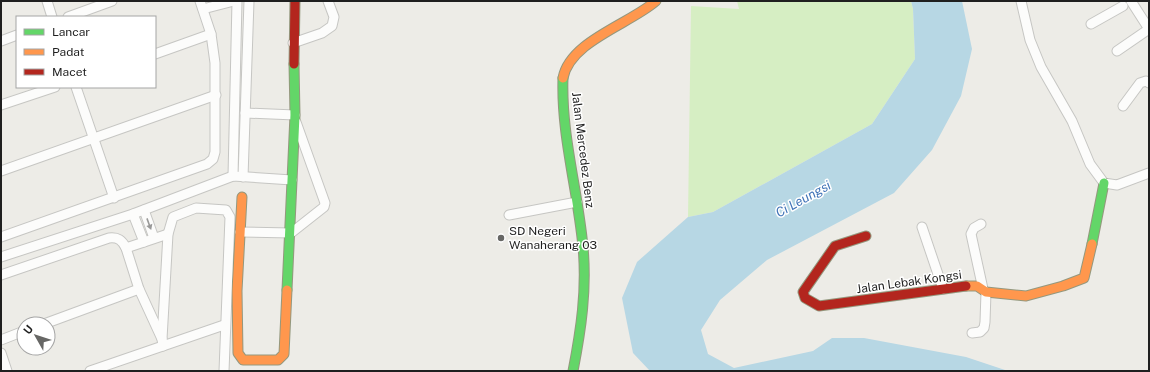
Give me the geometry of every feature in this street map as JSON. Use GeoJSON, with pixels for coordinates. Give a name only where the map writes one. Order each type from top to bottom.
{"type":"FeatureCollection","features":[{"type":"Feature","properties":{"kind":"street"},"geometry":{"type":"LineString","coordinates":[[46,1],[52,16]]}},
{"type":"Feature","properties":{"kind":"street"},"geometry":{"type":"LineString","coordinates":[[71,16],[112,1]]}},
{"type":"Feature","properties":{"kind":"street"},"geometry":{"type":"LineString","coordinates":[[1,237],[114,198],[212,161],[215,152],[215,63],[212,34],[202,5],[234,1]]}},
{"type":"Feature","properties":{"kind":"street"},"geometry":{"type":"LineString","coordinates":[[233,176],[237,1]]}},
{"type":"Feature","properties":{"kind":"street"},"geometry":{"type":"LineString","coordinates":[[243,177],[249,1]]}},
{"type":"Feature","properties":{"kind":"street"},"geometry":{"type":"LineString","coordinates":[[242,197],[237,291],[239,356],[243,360],[278,360],[284,354],[291,233],[295,116],[293,43],[295,1]]}},
{"type":"Feature","properties":{"kind":"street"},"geometry":{"type":"LineString","coordinates":[[293,43],[322,33],[332,26],[334,17],[328,1]]}},
{"type":"Feature","properties":{"kind":"street","name":"Jalan Mercedez Benz"},"geometry":{"type":"LineString","coordinates":[[573,371],[582,328],[585,301],[584,258],[565,122],[562,79],[565,68],[579,51],[649,7],[656,1]]}},
{"type":"Feature","properties":{"kind":"street"},"geometry":{"type":"LineString","coordinates":[[1021,1],[1030,40],[1041,67],[1072,121],[1090,164],[1104,183],[1117,185],[1149,173]]}},
{"type":"Feature","properties":{"kind":"street"},"geometry":{"type":"LineString","coordinates":[[1091,24],[1126,2],[1149,29],[1117,51]]}},
{"type":"Feature","properties":{"kind":"street"},"geometry":{"type":"LineString","coordinates":[[156,54],[212,34]]}},
{"type":"Feature","properties":{"kind":"street"},"geometry":{"type":"LineString","coordinates":[[1,41],[16,36]]}},
{"type":"Feature","properties":{"kind":"street"},"geometry":{"type":"LineString","coordinates":[[1123,106],[1140,84],[1146,81],[1149,83]]}},
{"type":"Feature","properties":{"kind":"street"},"geometry":{"type":"LineString","coordinates":[[1,105],[52,88]]}},
{"type":"Feature","properties":{"kind":"street"},"geometry":{"type":"LineString","coordinates":[[76,88],[114,198]]}},
{"type":"Feature","properties":{"kind":"street"},"geometry":{"type":"LineString","coordinates":[[1,170],[216,95]]}},
{"type":"Feature","properties":{"kind":"street"},"geometry":{"type":"LineString","coordinates":[[245,113],[295,116]]}},
{"type":"Feature","properties":{"kind":"street"},"geometry":{"type":"LineString","coordinates":[[240,232],[291,233],[323,209],[325,205],[295,116]]}},
{"type":"Feature","properties":{"kind":"street"},"geometry":{"type":"LineString","coordinates":[[1,257],[133,214],[233,176],[292,180]]}},
{"type":"Feature","properties":{"kind":"street","name":"Jalan Lebak Kongsi"},"geometry":{"type":"LineString","coordinates":[[866,236],[840,243],[835,246],[803,292],[805,298],[819,306],[899,297],[943,288],[967,286],[977,286],[984,290],[1026,296],[1082,280],[1086,274],[1089,261],[1104,183]]}},
{"type":"Feature","properties":{"kind":"street"},"geometry":{"type":"LineString","coordinates":[[509,215],[577,202]]}},
{"type":"Feature","properties":{"kind":"street"},"geometry":{"type":"LineString","coordinates":[[162,343],[168,234],[171,222],[176,215],[196,208],[226,210],[228,213],[224,371]]}},
{"type":"Feature","properties":{"kind":"street"},"geometry":{"type":"LineString","coordinates":[[144,210],[154,238]]}},
{"type":"Feature","properties":{"kind":"street"},"geometry":{"type":"LineString","coordinates":[[133,214],[144,242]]}},
{"type":"Feature","properties":{"kind":"street"},"geometry":{"type":"LineString","coordinates":[[972,333],[980,332],[985,325],[984,290],[971,234],[974,228],[980,224]]}},
{"type":"Feature","properties":{"kind":"street"},"geometry":{"type":"LineString","coordinates":[[922,227],[943,288]]}},
{"type":"Feature","properties":{"kind":"street"},"geometry":{"type":"LineString","coordinates":[[126,248],[168,234]]}},
{"type":"Feature","properties":{"kind":"street"},"geometry":{"type":"LineString","coordinates":[[1,275],[109,238],[118,238],[123,241],[126,248],[139,289],[162,343]]}},
{"type":"Feature","properties":{"kind":"street"},"geometry":{"type":"LineString","coordinates":[[56,320],[139,289]]}},
{"type":"Feature","properties":{"kind":"street"},"geometry":{"type":"LineString","coordinates":[[90,371],[162,343],[224,326]]}},
{"type":"Feature","properties":{"kind":"street"},"geometry":{"type":"LineString","coordinates":[[1,340],[16,334]]}},
{"type":"Feature","properties":{"kind":"street"},"geometry":{"type":"LineString","coordinates":[[1,353],[7,371]]}},
{"type":"Feature","properties":{"kind":"green space"},"geometry":{"type":"Polygon","coordinates":[[[737,1],[911,1],[913,9],[915,59],[872,124],[713,212],[688,217],[691,6],[739,9],[737,1]]]}},
{"type":"Feature","properties":{"kind":"water","name":"Ci Leungsi"},"geometry":{"type":"Polygon","coordinates":[[[911,1],[962,1],[972,49],[961,96],[932,150],[894,193],[767,260],[720,300],[701,330],[708,354],[734,368],[813,351],[832,338],[864,338],[966,357],[1008,371],[650,371],[633,353],[622,298],[637,262],[688,217],[713,212],[872,124],[915,59],[913,9],[911,1]]]}},
{"type":"Feature","properties":{"kind":"traffic: fast"},"geometry":{"type":"LineString","coordinates":[[287,290],[295,115],[294,64]]}},
{"type":"Feature","properties":{"kind":"traffic: fast"},"geometry":{"type":"LineString","coordinates":[[563,78],[563,99],[567,142],[581,226],[584,263],[584,294],[573,371]]}},
{"type":"Feature","properties":{"kind":"traffic: fast"},"geometry":{"type":"LineString","coordinates":[[1092,244],[1104,183]]}},
{"type":"Feature","properties":{"kind":"traffic: slow"},"geometry":{"type":"LineString","coordinates":[[563,78],[568,65],[589,43],[656,1]]}},
{"type":"Feature","properties":{"kind":"traffic: slow"},"geometry":{"type":"LineString","coordinates":[[242,197],[237,291],[238,353],[243,360],[278,360],[284,354],[287,290]]}},
{"type":"Feature","properties":{"kind":"traffic: slow"},"geometry":{"type":"LineString","coordinates":[[966,286],[977,286],[986,292],[1026,296],[1063,286],[1084,278],[1092,244]]}},
{"type":"Feature","properties":{"kind":"traffic: jam"},"geometry":{"type":"LineString","coordinates":[[294,64],[295,1]]}},
{"type":"Feature","properties":{"kind":"traffic: jam"},"geometry":{"type":"LineString","coordinates":[[866,236],[835,246],[803,292],[805,298],[819,306],[966,286]]}},
{"type":"Feature","properties":{"kind":"place","name":"SD Negeri Wanaherang 03"},"geometry":{"type":"Point","coordinates":[501,238]}}]}
